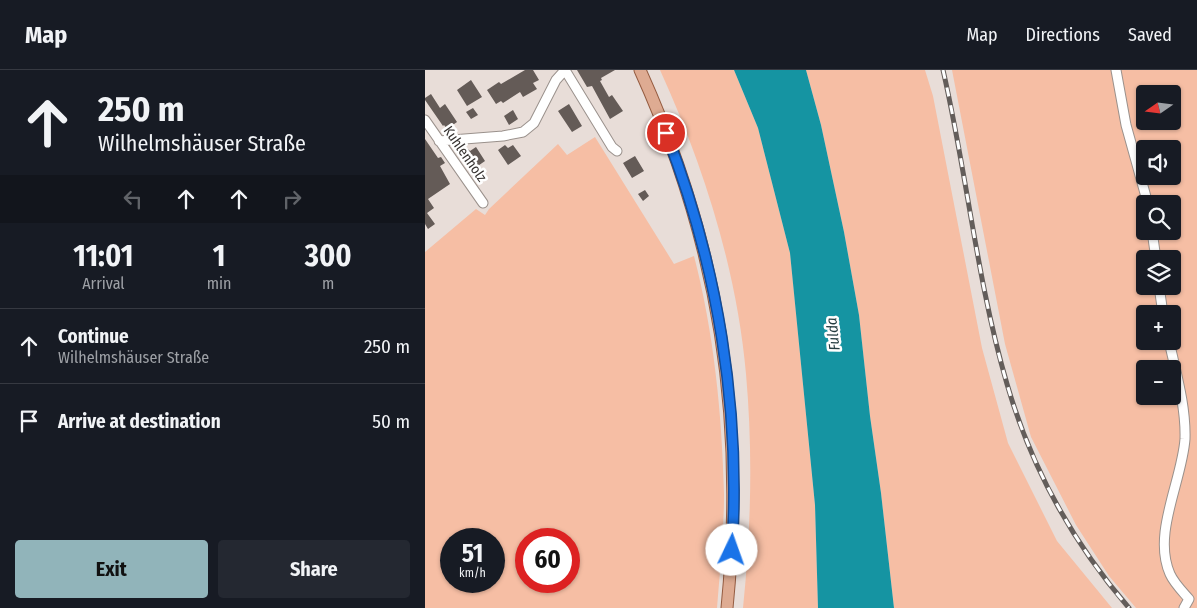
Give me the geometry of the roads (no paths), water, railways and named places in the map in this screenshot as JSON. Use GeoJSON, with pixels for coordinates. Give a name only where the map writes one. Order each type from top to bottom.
{"type":"FeatureCollection","features":[{"type":"Feature","properties":{"kind":"main road"},"geometry":{"type":"LineString","coordinates":[[640,70],[672,147],[691,205],[710,274],[717,309],[726,370],[733,455],[733,531],[727,608]]}},
{"type":"Feature","properties":{"kind":"street"},"geometry":{"type":"LineString","coordinates":[[439,141],[503,136],[523,132],[534,123],[556,80],[565,70],[612,147],[617,151]]}},
{"type":"Feature","properties":{"kind":"street"},"geometry":{"type":"LineString","coordinates":[[1116,70],[1126,125],[1145,195]]}},
{"type":"Feature","properties":{"kind":"street","name":"Kuhlenholz"},"geometry":{"type":"LineString","coordinates":[[425,120],[483,203]]}},
{"type":"Feature","properties":{"kind":"street"},"geometry":{"type":"LineString","coordinates":[[1171,350],[1184,416],[1185,440],[1167,523],[1164,547],[1171,575],[1193,600],[1184,608]]}},
{"type":"Feature","properties":{"kind":"water","name":"Fulda"},"geometry":{"type":"Polygon","coordinates":[[[734,70],[806,70],[821,125],[844,232],[859,315],[894,608],[818,608],[815,505],[790,253],[758,128],[734,70]]]}},
{"type":"Feature","properties":{"kind":"railway"},"geometry":{"type":"LineString","coordinates":[[943,70],[988,307],[1007,384],[1017,415],[1028,445],[1056,503],[1090,557],[1129,608]]}}]}
